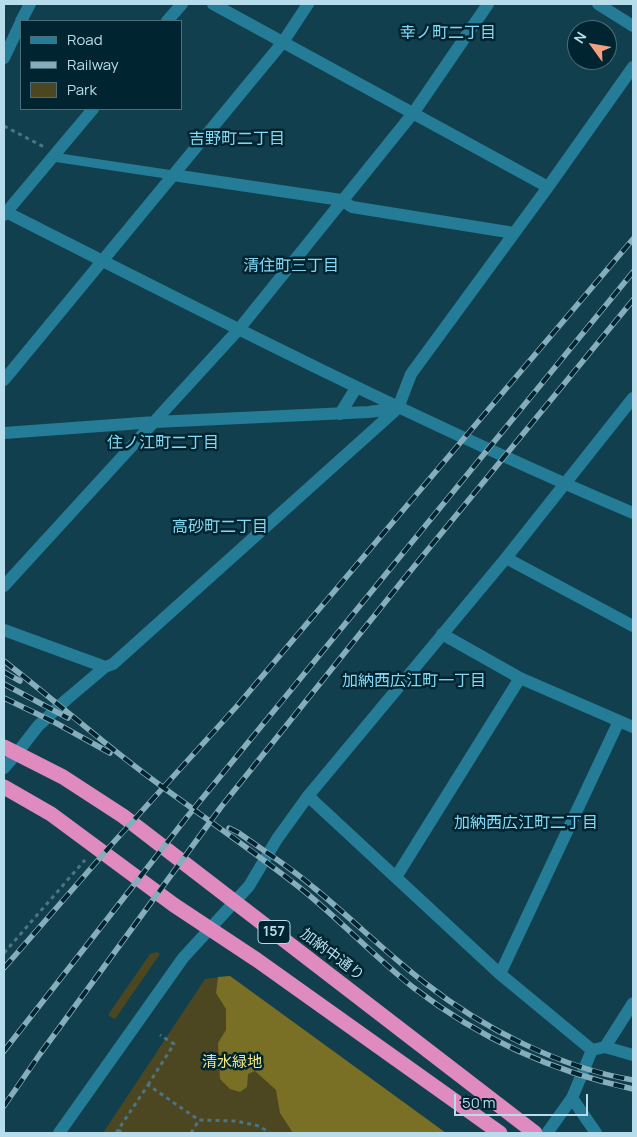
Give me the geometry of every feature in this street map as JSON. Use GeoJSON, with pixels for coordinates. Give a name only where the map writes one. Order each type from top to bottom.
{"type":"FeatureCollection","features":[{"type":"Feature","properties":{"kind":"highway","name":"加納中通り"},"geometry":{"type":"LineString","coordinates":[[10,750],[63,777],[99,799],[534,1133]]}},
{"type":"Feature","properties":{"kind":"highway","name":"157"},"geometry":{"type":"LineString","coordinates":[[4,787],[51,814],[210,929],[257,960],[500,1133]]}},
{"type":"Feature","properties":{"kind":"street"},"geometry":{"type":"LineString","coordinates":[[22,20],[30,4]]}},
{"type":"Feature","properties":{"kind":"street"},"geometry":{"type":"LineString","coordinates":[[168,20],[182,4]]}},
{"type":"Feature","properties":{"kind":"street"},"geometry":{"type":"LineString","coordinates":[[213,4],[414,112],[548,187]]}},
{"type":"Feature","properties":{"kind":"street"},"geometry":{"type":"LineString","coordinates":[[4,380],[283,42],[308,4]]}},
{"type":"Feature","properties":{"kind":"street"},"geometry":{"type":"LineString","coordinates":[[4,586],[239,329],[341,200],[414,112],[488,4]]}},
{"type":"Feature","properties":{"kind":"street"},"geometry":{"type":"LineString","coordinates":[[598,4],[633,26]]}},
{"type":"Feature","properties":{"kind":"street"},"geometry":{"type":"LineString","coordinates":[[4,58],[20,23]]}},
{"type":"Feature","properties":{"kind":"street"},"geometry":{"type":"LineString","coordinates":[[4,768],[10,750],[105,668],[113,664],[398,408],[410,374],[548,187],[633,67]]}},
{"type":"Feature","properties":{"kind":"street"},"geometry":{"type":"LineString","coordinates":[[92,110],[5,213],[356,388],[564,484],[633,513]]}},
{"type":"Feature","properties":{"kind":"street"},"geometry":{"type":"LineString","coordinates":[[173,175],[341,200],[352,206],[514,233]]}},
{"type":"Feature","properties":{"kind":"street"},"geometry":{"type":"LineString","coordinates":[[340,414],[356,388]]}},
{"type":"Feature","properties":{"kind":"street"},"geometry":{"type":"LineString","coordinates":[[59,1133],[183,958],[249,886],[277,839],[308,796],[506,558],[633,398]]}},
{"type":"Feature","properties":{"kind":"street"},"geometry":{"type":"LineString","coordinates":[[4,433],[155,422],[340,414],[398,408]]}},
{"type":"Feature","properties":{"kind":"street"},"geometry":{"type":"LineString","coordinates":[[506,558],[633,626]]}},
{"type":"Feature","properties":{"kind":"street"},"geometry":{"type":"LineString","coordinates":[[4,630],[105,668]]}},
{"type":"Feature","properties":{"kind":"street"},"geometry":{"type":"LineString","coordinates":[[442,634],[520,678],[633,727]]}},
{"type":"Feature","properties":{"kind":"street"},"geometry":{"type":"LineString","coordinates":[[396,877],[520,678]]}},
{"type":"Feature","properties":{"kind":"street"},"geometry":{"type":"LineString","coordinates":[[500,974],[619,721]]}},
{"type":"Feature","properties":{"kind":"street"},"geometry":{"type":"LineString","coordinates":[[308,796],[500,974],[592,1050]]}},
{"type":"Feature","properties":{"kind":"street"},"geometry":{"type":"LineString","coordinates":[[605,1047],[633,1004]]}},
{"type":"Feature","properties":{"kind":"street"},"geometry":{"type":"LineString","coordinates":[[592,1050],[605,1047],[633,1054]]}},
{"type":"Feature","properties":{"kind":"street"},"geometry":{"type":"LineString","coordinates":[[547,1133],[572,1098],[592,1050]]}},
{"type":"Feature","properties":{"kind":"street"},"geometry":{"type":"LineString","coordinates":[[572,1098],[596,1133]]}},
{"type":"Feature","properties":{"kind":"lane"},"geometry":{"type":"LineString","coordinates":[[54,155],[173,175]]}},
{"type":"Feature","properties":{"kind":"path"},"geometry":{"type":"LineString","coordinates":[[4,126],[54,155]]}},
{"type":"Feature","properties":{"kind":"path"},"geometry":{"type":"LineString","coordinates":[[4,953],[85,860]]}},
{"type":"Feature","properties":{"kind":"path"},"geometry":{"type":"LineString","coordinates":[[123,1133],[117,1132],[174,1044],[160,1035]]}},
{"type":"Feature","properties":{"kind":"path"},"geometry":{"type":"LineString","coordinates":[[148,1085],[200,1120],[236,1121],[258,1126],[270,1133]]}},
{"type":"Feature","properties":{"kind":"path"},"geometry":{"type":"LineString","coordinates":[[191,1133],[200,1120]]}},
{"type":"Feature","properties":{"kind":"green space"},"geometry":{"type":"Polygon","coordinates":[[[157,952],[160,954],[115,1019],[108,1015],[150,954],[157,952]]]}},
{"type":"Feature","properties":{"kind":"green space","name":"清水緑地"},"geometry":{"type":"Polygon","coordinates":[[[230,976],[446,1133],[103,1133],[205,979],[230,976]]]}},
{"type":"Feature","properties":{"kind":"green space"},"geometry":{"type":"Polygon","coordinates":[[[230,976],[446,1133],[293,1133],[280,1113],[276,1090],[255,1071],[248,1074],[247,1087],[240,1092],[230,1089],[220,1079],[218,1043],[226,1030],[226,1009],[216,993],[218,977],[230,976]]]}},
{"type":"Feature","properties":{"kind":"railway"},"geometry":{"type":"LineString","coordinates":[[4,968],[113,843],[237,706],[633,239]]}},
{"type":"Feature","properties":{"kind":"railway"},"geometry":{"type":"LineString","coordinates":[[4,1051],[187,817],[633,272]]}},
{"type":"Feature","properties":{"kind":"railway"},"geometry":{"type":"LineString","coordinates":[[4,1106],[221,807],[403,580],[633,300]]}},
{"type":"Feature","properties":{"kind":"railway"},"geometry":{"type":"LineString","coordinates":[[4,661],[130,763],[304,891],[414,988],[439,1006],[491,1037],[546,1063],[604,1082],[633,1089]]}},
{"type":"Feature","properties":{"kind":"railway"},"geometry":{"type":"LineString","coordinates":[[4,672],[20,681]]}},
{"type":"Feature","properties":{"kind":"railway"},"geometry":{"type":"LineString","coordinates":[[4,684],[68,718]]}},
{"type":"Feature","properties":{"kind":"railway"},"geometry":{"type":"LineString","coordinates":[[4,698],[56,723],[110,753]]}},
{"type":"Feature","properties":{"kind":"railway"},"geometry":{"type":"LineString","coordinates":[[229,828],[239,833],[295,873],[411,972],[447,1000],[471,1015],[523,1044],[551,1056],[578,1066],[633,1080]]}},
{"type":"Feature","properties":{"kind":"district","name":"幸ノ町二丁目"},"geometry":{"type":"Point","coordinates":[448,34]}},
{"type":"Feature","properties":{"kind":"district","name":"吉野町二丁目"},"geometry":{"type":"Point","coordinates":[237,140]}},
{"type":"Feature","properties":{"kind":"district","name":"清住町三丁目"},"geometry":{"type":"Point","coordinates":[291,267]}},
{"type":"Feature","properties":{"kind":"district","name":"住ノ江町二丁目"},"geometry":{"type":"Point","coordinates":[163,444]}},
{"type":"Feature","properties":{"kind":"district","name":"高砂町二丁目"},"geometry":{"type":"Point","coordinates":[220,528]}},
{"type":"Feature","properties":{"kind":"district","name":"加納西広江町一丁目"},"geometry":{"type":"Point","coordinates":[414,682]}},
{"type":"Feature","properties":{"kind":"district","name":"加納西広江町二丁目"},"geometry":{"type":"Point","coordinates":[526,824]}}]}
